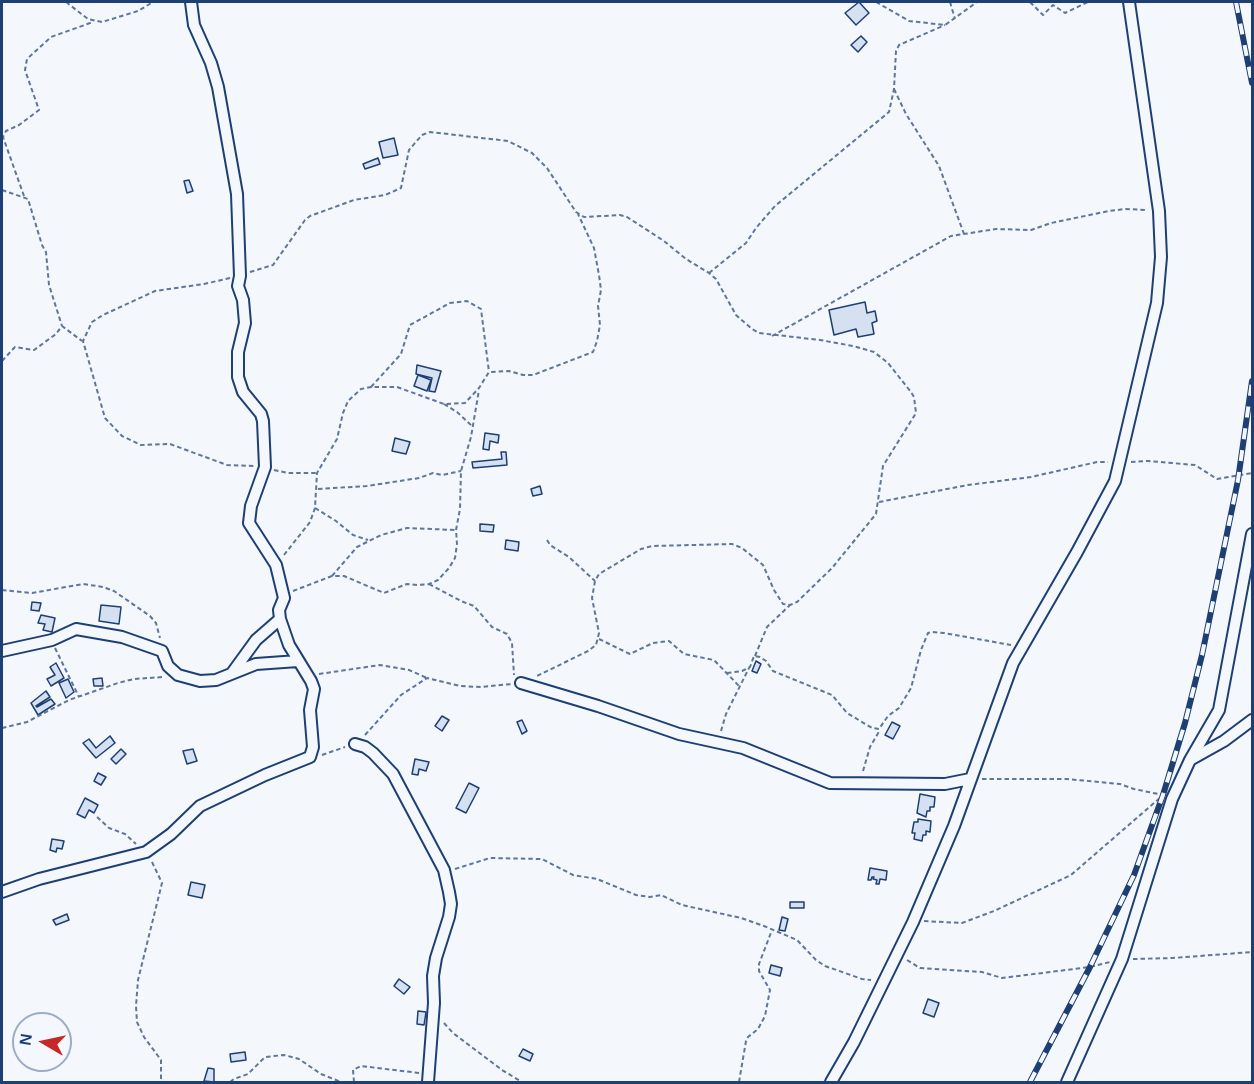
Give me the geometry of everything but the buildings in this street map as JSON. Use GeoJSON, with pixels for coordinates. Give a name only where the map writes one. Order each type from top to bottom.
{"type":"FeatureCollection","features":[{"type":"Feature","properties":{"kind":"street"},"geometry":{"type":"LineString","coordinates":[[2,892],[39,879],[146,852],[171,834],[200,806],[265,775],[310,757],[313,747],[310,710],[314,689],[289,645],[280,619],[279,610],[284,598],[276,565],[249,523],[249,513],[265,467],[263,421],[261,414],[243,392],[238,377],[238,352],[245,323],[243,300],[238,286],[240,276],[237,194],[226,124],[211,63],[194,25],[191,2]]}},
{"type":"Feature","properties":{"kind":"street"},"geometry":{"type":"LineString","coordinates":[[831,1083],[854,1042],[913,922],[954,826],[1002,688],[1022,646],[1112,489],[1157,303],[1161,258],[1159,211],[1129,2]]}},
{"type":"Feature","properties":{"kind":"street"},"geometry":{"type":"LineString","coordinates":[[1067,1083],[1122,959],[1172,799],[1190,760],[1219,710],[1252,534]]}},
{"type":"Feature","properties":{"kind":"street"},"geometry":{"type":"LineString","coordinates":[[232,673],[256,640],[280,619]]}},
{"type":"Feature","properties":{"kind":"street"},"geometry":{"type":"LineString","coordinates":[[2,651],[52,640],[76,629],[122,637],[162,651],[168,666],[178,675],[200,681],[216,681],[256,664],[298,661]]}},
{"type":"Feature","properties":{"kind":"street"},"geometry":{"type":"LineString","coordinates":[[520,683],[586,702],[679,734],[743,748],[830,783],[945,784],[970,779]]}},
{"type":"Feature","properties":{"kind":"street"},"geometry":{"type":"LineString","coordinates":[[1190,760],[1224,741],[1252,720]]}},
{"type":"Feature","properties":{"kind":"street"},"geometry":{"type":"LineString","coordinates":[[355,744],[373,753],[393,774],[444,870],[452,904],[433,975],[428,1078]]}},
{"type":"Feature","properties":{"kind":"path"},"geometry":{"type":"LineString","coordinates":[[66,2],[93,22]]}},
{"type":"Feature","properties":{"kind":"path"},"geometry":{"type":"LineString","coordinates":[[24,196],[3,137],[6,131],[19,126],[39,110],[25,70],[27,59],[51,37],[93,22],[102,22],[138,11],[153,2]]}},
{"type":"Feature","properties":{"kind":"path"},"geometry":{"type":"LineString","coordinates":[[876,2],[909,21],[945,25]]}},
{"type":"Feature","properties":{"kind":"path"},"geometry":{"type":"LineString","coordinates":[[950,2],[954,19]]}},
{"type":"Feature","properties":{"kind":"path"},"geometry":{"type":"LineString","coordinates":[[709,273],[746,243],[775,206],[824,168],[849,143],[889,112],[894,89],[896,51],[899,45],[945,25],[977,2]]}},
{"type":"Feature","properties":{"kind":"path"},"geometry":{"type":"LineString","coordinates":[[1030,2],[1042,15],[1053,4],[1065,14],[1088,2]]}},
{"type":"Feature","properties":{"kind":"path"},"geometry":{"type":"LineString","coordinates":[[894,89],[906,114],[939,166],[964,234]]}},
{"type":"Feature","properties":{"kind":"path"},"geometry":{"type":"LineString","coordinates":[[83,341],[92,322],[103,315],[154,291],[204,284],[240,276],[273,265],[310,216],[354,200],[385,195],[401,188],[409,150],[422,135],[430,132],[501,140],[518,144],[532,153],[547,168],[576,212],[594,248],[601,290],[598,306],[600,325],[593,352],[532,375],[508,370],[489,372]]}},
{"type":"Feature","properties":{"kind":"path"},"geometry":{"type":"LineString","coordinates":[[2,190],[28,199],[46,252],[49,285],[63,326],[83,341],[105,418],[122,436],[141,446],[170,444],[227,465],[265,467],[288,473],[318,473]]}},
{"type":"Feature","properties":{"kind":"path"},"geometry":{"type":"LineString","coordinates":[[772,336],[951,236],[996,229],[1031,230],[1052,223],[1125,209],[1159,211]]}},
{"type":"Feature","properties":{"kind":"path"},"geometry":{"type":"LineString","coordinates":[[576,212],[584,217],[620,215],[627,217],[717,279],[736,315],[759,333],[820,340],[874,352],[888,363],[915,397],[915,413],[883,466],[876,514],[846,552],[797,602],[790,605],[767,627],[726,714],[716,742]]}},
{"type":"Feature","properties":{"kind":"path"},"geometry":{"type":"LineString","coordinates":[[371,387],[401,354],[410,325],[450,303],[467,301],[481,309],[489,372],[479,388],[465,403],[444,404]]}},
{"type":"Feature","properties":{"kind":"path"},"geometry":{"type":"LineString","coordinates":[[2,361],[15,347],[34,350],[63,326]]}},
{"type":"Feature","properties":{"kind":"path"},"geometry":{"type":"LineString","coordinates":[[276,565],[310,522],[315,508],[318,473],[337,439],[348,401],[361,389],[397,387],[444,404],[472,426]]}},
{"type":"Feature","properties":{"kind":"path"},"geometry":{"type":"LineString","coordinates":[[284,598],[293,591],[332,576],[344,576],[384,593],[407,584],[429,584],[438,580],[452,563],[457,544],[461,471],[479,388]]}},
{"type":"Feature","properties":{"kind":"path"},"geometry":{"type":"LineString","coordinates":[[879,502],[968,485],[1031,477],[1096,462],[1148,461],[1195,465],[1217,479],[1252,473]]}},
{"type":"Feature","properties":{"kind":"path"},"geometry":{"type":"LineString","coordinates":[[318,489],[367,486],[434,473],[442,475],[461,471]]}},
{"type":"Feature","properties":{"kind":"path"},"geometry":{"type":"LineString","coordinates":[[315,508],[336,520],[353,535],[368,540]]}},
{"type":"Feature","properties":{"kind":"path"},"geometry":{"type":"LineString","coordinates":[[332,576],[357,547],[392,531],[407,528],[456,530]]}},
{"type":"Feature","properties":{"kind":"path"},"geometry":{"type":"LineString","coordinates":[[547,540],[550,546],[569,557],[595,581]]}},
{"type":"Feature","properties":{"kind":"path"},"geometry":{"type":"LineString","coordinates":[[520,683],[588,651],[599,639],[592,598],[595,581],[599,574],[641,549],[652,546],[724,543],[742,548],[763,565],[778,597],[783,603],[790,605]]}},
{"type":"Feature","properties":{"kind":"path"},"geometry":{"type":"LineString","coordinates":[[2,590],[32,593],[83,584],[104,587],[114,591],[150,616],[156,623],[162,651]]}},
{"type":"Feature","properties":{"kind":"path"},"geometry":{"type":"LineString","coordinates":[[305,672],[327,673],[380,665],[409,670],[427,678],[460,686],[515,684],[512,644],[507,634],[492,627],[474,606],[429,584]]}},
{"type":"Feature","properties":{"kind":"path"},"geometry":{"type":"LineString","coordinates":[[855,783],[862,774],[870,747],[888,716],[899,708],[911,688],[928,633],[944,633],[1022,646]]}},
{"type":"Feature","properties":{"kind":"path"},"geometry":{"type":"LineString","coordinates":[[599,639],[630,654],[653,643],[669,642],[684,654],[714,660],[740,687]]}},
{"type":"Feature","properties":{"kind":"path"},"geometry":{"type":"LineString","coordinates":[[52,640],[79,697]]}},
{"type":"Feature","properties":{"kind":"path"},"geometry":{"type":"LineString","coordinates":[[754,656],[766,661],[777,673],[802,681],[831,695],[847,713],[868,726],[875,729],[881,728]]}},
{"type":"Feature","properties":{"kind":"path"},"geometry":{"type":"LineString","coordinates":[[727,674],[750,667]]}},
{"type":"Feature","properties":{"kind":"path"},"geometry":{"type":"LineString","coordinates":[[2,728],[27,722],[79,697],[134,679],[178,675]]}},
{"type":"Feature","properties":{"kind":"path"},"geometry":{"type":"LineString","coordinates":[[310,757],[324,755],[355,744],[401,695],[427,678]]}},
{"type":"Feature","properties":{"kind":"path"},"geometry":{"type":"LineString","coordinates":[[913,922],[962,923],[994,911],[1071,875],[1163,795],[1120,784],[1067,779],[970,779]]}},
{"type":"Feature","properties":{"kind":"path"},"geometry":{"type":"LineString","coordinates":[[97,817],[109,828],[125,834],[146,852],[162,883],[138,980],[136,1006],[138,1022],[144,1037],[161,1060],[161,1083]]}},
{"type":"Feature","properties":{"kind":"path"},"geometry":{"type":"LineString","coordinates":[[444,870],[461,868],[490,858],[542,859],[573,875],[597,879],[636,895],[650,897],[661,895],[682,905],[741,918],[797,940],[825,966],[862,979],[885,978]]}},
{"type":"Feature","properties":{"kind":"path"},"geometry":{"type":"LineString","coordinates":[[739,1083],[746,1041],[758,1029],[765,1016],[770,990],[759,971],[759,964],[772,930]]}},
{"type":"Feature","properties":{"kind":"path"},"geometry":{"type":"LineString","coordinates":[[897,953],[920,968],[982,972],[1002,978],[1090,967],[1122,959],[1252,952]]}},
{"type":"Feature","properties":{"kind":"path"},"geometry":{"type":"LineString","coordinates":[[433,1012],[453,1033],[522,1083]]}},
{"type":"Feature","properties":{"kind":"path"},"geometry":{"type":"LineString","coordinates":[[230,1083],[248,1074],[268,1055],[284,1055],[299,1059],[321,1074],[341,1083]]}},
{"type":"Feature","properties":{"kind":"path"},"geometry":{"type":"LineString","coordinates":[[354,1083],[353,1070],[361,1065],[428,1078]]}},
{"type":"Feature","properties":{"kind":"railway"},"geometry":{"type":"LineString","coordinates":[[1236,2],[1252,83]]}},
{"type":"Feature","properties":{"kind":"railway"},"geometry":{"type":"LineString","coordinates":[[1030,1082],[1090,967],[1134,875],[1163,795],[1185,723],[1202,655],[1238,480],[1252,381]]}}]}
